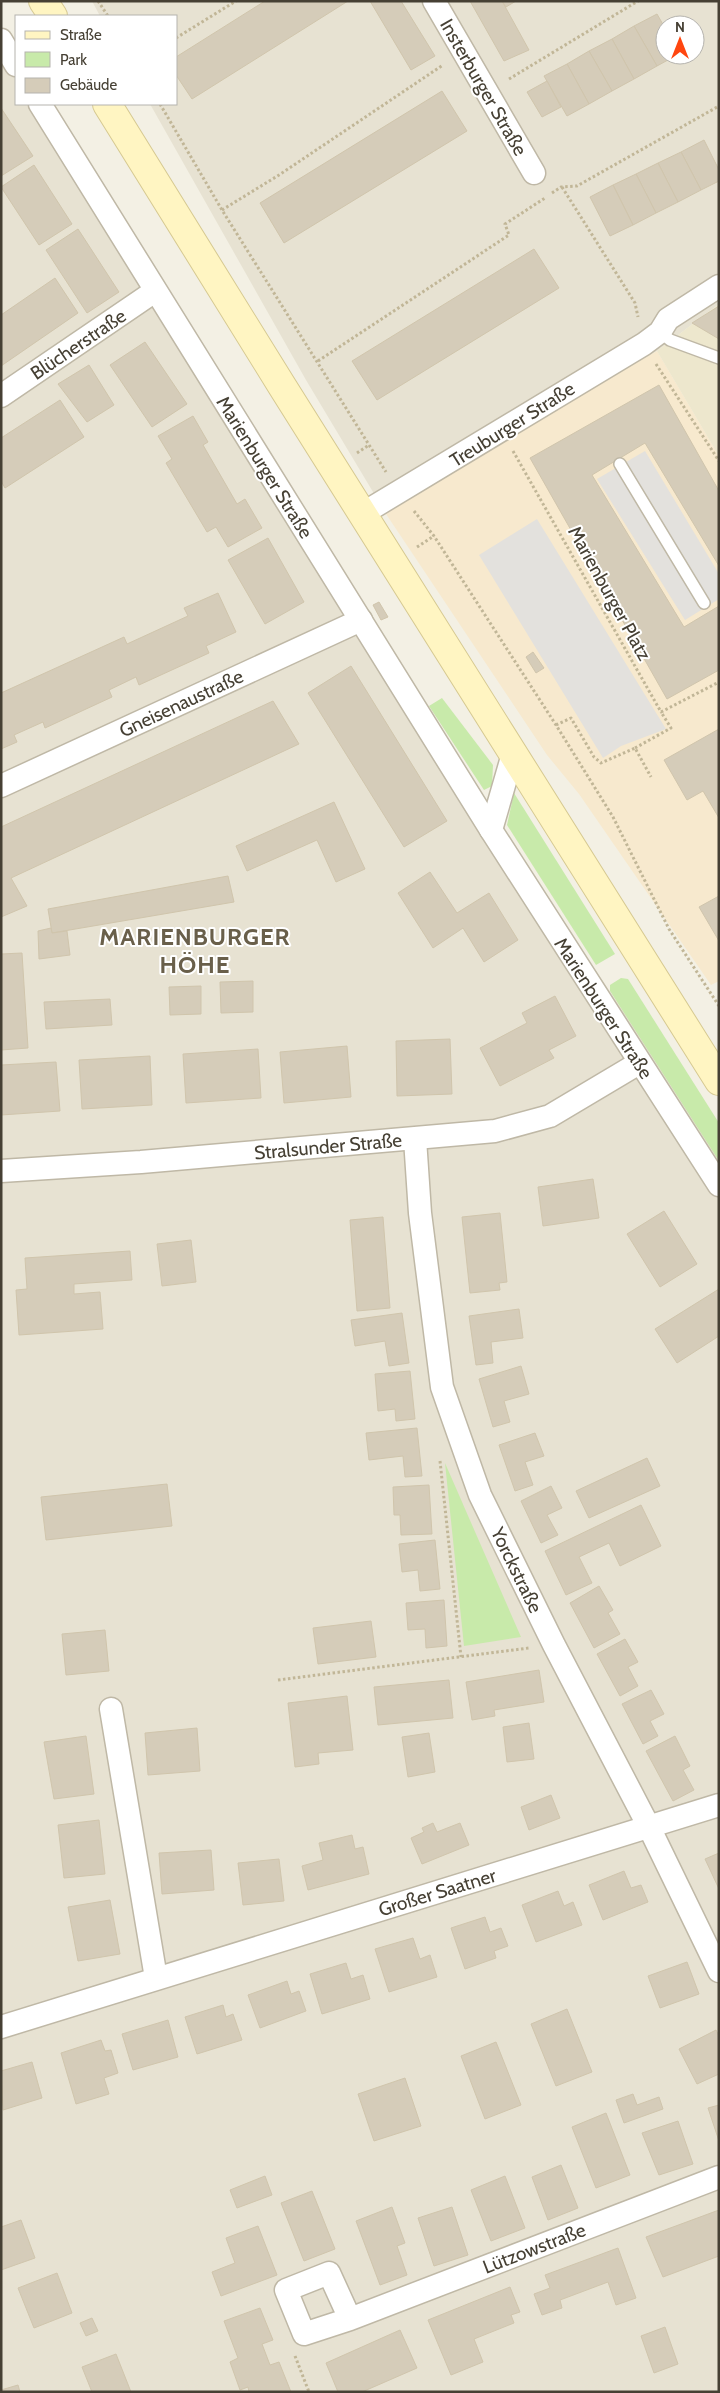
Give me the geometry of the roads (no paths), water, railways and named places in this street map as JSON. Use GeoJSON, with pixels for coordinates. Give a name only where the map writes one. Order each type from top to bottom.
{"type":"FeatureCollection","features":[{"type":"Feature","properties":{"kind":"main road"},"geometry":{"type":"LineString","coordinates":[[43,1],[51,15]]}},
{"type":"Feature","properties":{"kind":"main road"},"geometry":{"type":"LineString","coordinates":[[108,105],[362,514],[719,1081]]}},
{"type":"Feature","properties":{"kind":"street","name":"Insterburger Straße"},"geometry":{"type":"LineString","coordinates":[[434,1],[534,173]]}},
{"type":"Feature","properties":{"kind":"street"},"geometry":{"type":"LineString","coordinates":[[1,40],[15,63]]}},
{"type":"Feature","properties":{"kind":"street","name":"Marienburger Straße"},"geometry":{"type":"LineString","coordinates":[[41,105],[490,830],[719,1185]]}},
{"type":"Feature","properties":{"kind":"street","name":"Treuburger Straße"},"geometry":{"type":"LineString","coordinates":[[362,514],[502,431],[652,338],[668,319],[719,286]]}},
{"type":"Feature","properties":{"kind":"street","name":"Blücherstraße"},"geometry":{"type":"LineString","coordinates":[[1,396],[155,291]]}},
{"type":"Feature","properties":{"kind":"street","name":"Gneisenaustraße"},"geometry":{"type":"LineString","coordinates":[[1,786],[361,620]]}},
{"type":"Feature","properties":{"kind":"street"},"geometry":{"type":"LineString","coordinates":[[490,830],[513,754]]}},
{"type":"Feature","properties":{"kind":"street","name":"Stralsunder Straße"},"geometry":{"type":"LineString","coordinates":[[1,1171],[141,1162],[495,1132],[550,1116],[639,1063]]}},
{"type":"Feature","properties":{"kind":"street","name":"Yorckstraße"},"geometry":{"type":"LineString","coordinates":[[415,1139],[420,1213],[442,1387],[480,1495],[554,1645],[649,1827],[719,1971]]}},
{"type":"Feature","properties":{"kind":"street"},"geometry":{"type":"LineString","coordinates":[[111,1709],[156,1978]]}},
{"type":"Feature","properties":{"kind":"street","name":"Großer Saatner"},"geometry":{"type":"LineString","coordinates":[[1,2027],[719,1805]]}},
{"type":"Feature","properties":{"kind":"street","name":"Lützowstraße"},"geometry":{"type":"LineString","coordinates":[[350,2319],[330,2273],[286,2290],[304,2334],[350,2319],[719,2177]]}},
{"type":"Feature","properties":{"kind":"lane"},"geometry":{"type":"LineString","coordinates":[[652,338],[670,340],[719,358]]}},
{"type":"Feature","properties":{"kind":"lane"},"geometry":{"type":"LineString","coordinates":[[620,464],[704,603]]}},
{"type":"Feature","properties":{"kind":"district","name":"MARIENBURGER HÖHE"},"geometry":{"type":"Point","coordinates":[195,951]}}]}
